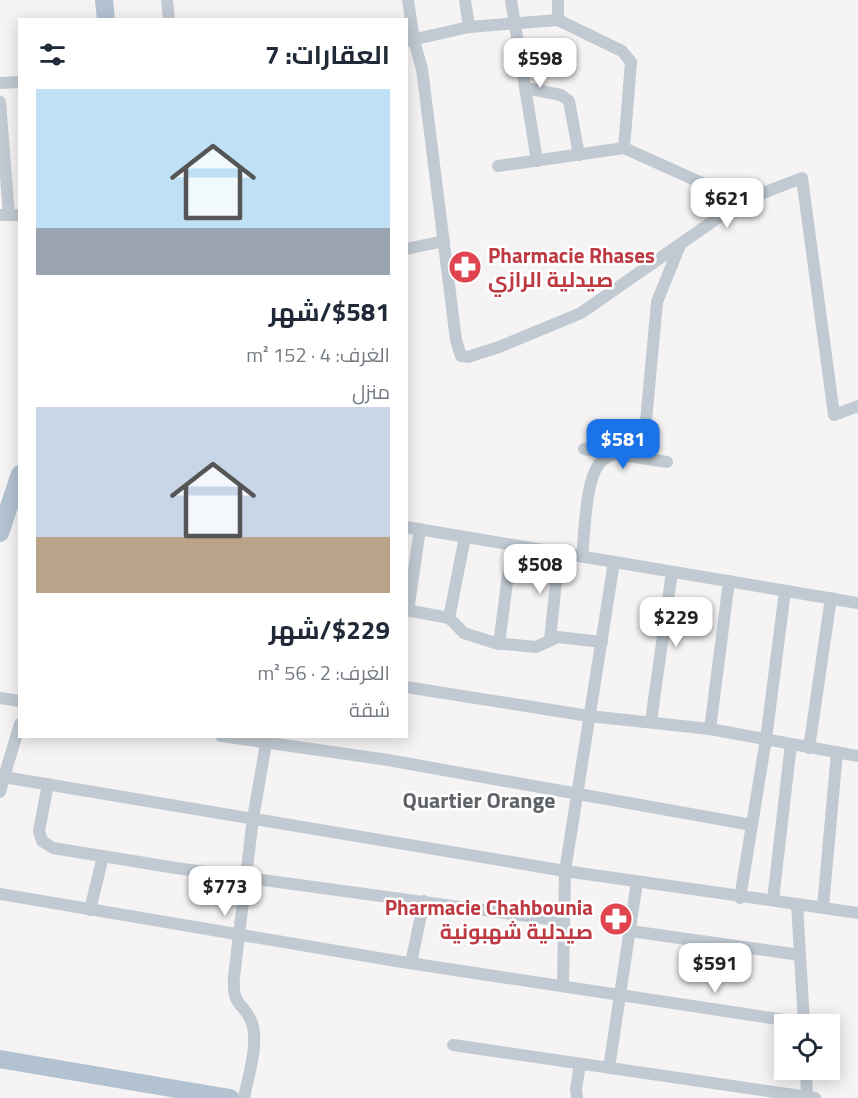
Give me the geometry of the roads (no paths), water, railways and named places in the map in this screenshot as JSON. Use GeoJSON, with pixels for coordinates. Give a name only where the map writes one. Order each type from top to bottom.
{"type":"FeatureCollection","features":[{"type":"Feature","properties":{"kind":"main road"},"geometry":{"type":"LineString","coordinates":[[94,0],[96,18]]}},
{"type":"Feature","properties":{"kind":"main road"},"geometry":{"type":"LineString","coordinates":[[104,0],[106,18]]}},
{"type":"Feature","properties":{"kind":"main road"},"geometry":{"type":"LineString","coordinates":[[0,533],[18,480]]}},
{"type":"Feature","properties":{"kind":"main road"},"geometry":{"type":"LineString","coordinates":[[0,1059],[156,1091],[230,1098]]}},
{"type":"Feature","properties":{"kind":"street"},"geometry":{"type":"LineString","coordinates":[[167,0],[169,18]]}},
{"type":"Feature","properties":{"kind":"street"},"geometry":{"type":"LineString","coordinates":[[408,0],[410,41],[422,69],[459,353],[465,357],[553,326],[581,313],[742,201],[802,178],[834,415],[858,406]]}},
{"type":"Feature","properties":{"kind":"street"},"geometry":{"type":"LineString","coordinates":[[465,0],[469,27]]}},
{"type":"Feature","properties":{"kind":"street"},"geometry":{"type":"LineString","coordinates":[[511,0],[537,161]]}},
{"type":"Feature","properties":{"kind":"street"},"geometry":{"type":"LineString","coordinates":[[558,0],[558,20]]}},
{"type":"Feature","properties":{"kind":"street"},"geometry":{"type":"LineString","coordinates":[[410,41],[469,27],[558,20],[622,51],[630,58],[630,89],[624,148]]}},
{"type":"Feature","properties":{"kind":"street"},"geometry":{"type":"LineString","coordinates":[[0,83],[18,82]]}},
{"type":"Feature","properties":{"kind":"street"},"geometry":{"type":"LineString","coordinates":[[525,88],[561,95],[568,101],[579,155]]}},
{"type":"Feature","properties":{"kind":"street"},"geometry":{"type":"LineString","coordinates":[[0,102],[9,215]]}},
{"type":"Feature","properties":{"kind":"street"},"geometry":{"type":"LineString","coordinates":[[498,166],[624,148],[742,201]]}},
{"type":"Feature","properties":{"kind":"street"},"geometry":{"type":"LineString","coordinates":[[408,249],[444,241]]}},
{"type":"Feature","properties":{"kind":"street"},"geometry":{"type":"LineString","coordinates":[[582,556],[591,484],[600,463],[613,453],[641,440],[645,432],[657,302],[681,244]]}},
{"type":"Feature","properties":{"kind":"street"},"geometry":{"type":"LineString","coordinates":[[584,449],[667,462]]}},
{"type":"Feature","properties":{"kind":"street"},"geometry":{"type":"LineString","coordinates":[[408,527],[858,603]]}},
{"type":"Feature","properties":{"kind":"street"},"geometry":{"type":"LineString","coordinates":[[408,604],[420,529]]}},
{"type":"Feature","properties":{"kind":"street"},"geometry":{"type":"LineString","coordinates":[[449,618],[465,537]]}},
{"type":"Feature","properties":{"kind":"street"},"geometry":{"type":"LineString","coordinates":[[499,644],[512,545]]}},
{"type":"Feature","properties":{"kind":"street"},"geometry":{"type":"LineString","coordinates":[[550,640],[559,553]]}},
{"type":"Feature","properties":{"kind":"street"},"geometry":{"type":"LineString","coordinates":[[562,985],[565,871],[614,562]]}},
{"type":"Feature","properties":{"kind":"street"},"geometry":{"type":"LineString","coordinates":[[651,721],[672,572]]}},
{"type":"Feature","properties":{"kind":"street"},"geometry":{"type":"LineString","coordinates":[[710,729],[729,581]]}},
{"type":"Feature","properties":{"kind":"street"},"geometry":{"type":"LineString","coordinates":[[740,898],[766,739],[785,591]]}},
{"type":"Feature","properties":{"kind":"street"},"geometry":{"type":"LineString","coordinates":[[809,748],[831,598]]}},
{"type":"Feature","properties":{"kind":"street"},"geometry":{"type":"LineString","coordinates":[[408,610],[449,618],[464,633],[499,644],[536,647],[550,640],[570,637],[602,642]]}},
{"type":"Feature","properties":{"kind":"street"},"geometry":{"type":"LineString","coordinates":[[408,687],[589,716],[710,729],[858,756]]}},
{"type":"Feature","properties":{"kind":"street"},"geometry":{"type":"LineString","coordinates":[[0,698],[18,701]]}},
{"type":"Feature","properties":{"kind":"street"},"geometry":{"type":"LineString","coordinates":[[0,792],[18,731]]}},
{"type":"Feature","properties":{"kind":"street"},"geometry":{"type":"LineString","coordinates":[[244,738],[388,760],[752,825]]}},
{"type":"Feature","properties":{"kind":"street"},"geometry":{"type":"LineString","coordinates":[[244,1098],[253,1029],[249,1017],[237,1004],[233,993],[245,878],[266,740]]}},
{"type":"Feature","properties":{"kind":"street"},"geometry":{"type":"LineString","coordinates":[[773,900],[791,744]]}},
{"type":"Feature","properties":{"kind":"street"},"geometry":{"type":"LineString","coordinates":[[823,907],[837,752]]}},
{"type":"Feature","properties":{"kind":"street"},"geometry":{"type":"LineString","coordinates":[[4,777],[565,871],[740,898],[773,900],[858,913]]}},
{"type":"Feature","properties":{"kind":"street"},"geometry":{"type":"LineString","coordinates":[[48,784],[39,831],[42,841],[54,848],[245,878],[562,921]]}},
{"type":"Feature","properties":{"kind":"street"},"geometry":{"type":"LineString","coordinates":[[90,910],[103,856]]}},
{"type":"Feature","properties":{"kind":"street"},"geometry":{"type":"LineString","coordinates":[[609,1068],[637,882]]}},
{"type":"Feature","properties":{"kind":"street"},"geometry":{"type":"LineString","coordinates":[[0,894],[411,963],[774,1019]]}},
{"type":"Feature","properties":{"kind":"street"},"geometry":{"type":"LineString","coordinates":[[411,963],[424,901]]}},
{"type":"Feature","properties":{"kind":"street"},"geometry":{"type":"LineString","coordinates":[[797,904],[803,1014]]}},
{"type":"Feature","properties":{"kind":"street"},"geometry":{"type":"LineString","coordinates":[[630,931],[800,955]]}},
{"type":"Feature","properties":{"kind":"street"},"geometry":{"type":"LineString","coordinates":[[453,1046],[811,1097],[808,1080]]}},
{"type":"Feature","properties":{"kind":"street"},"geometry":{"type":"LineString","coordinates":[[575,1095],[580,1064]]}},
{"type":"Feature","properties":{"kind":"place","name":"Pharmacie Rhases صيدلية الرازي"},"geometry":{"type":"Point","coordinates":[465,267]}},
{"type":"Feature","properties":{"kind":"place","name":"Pharmacie Chahbounia صيدلية شهبونية"},"geometry":{"type":"Point","coordinates":[616,919]}},
{"type":"Feature","properties":{"kind":"district","name":"Quartier Orange"},"geometry":{"type":"Point","coordinates":[479,800]}}]}
